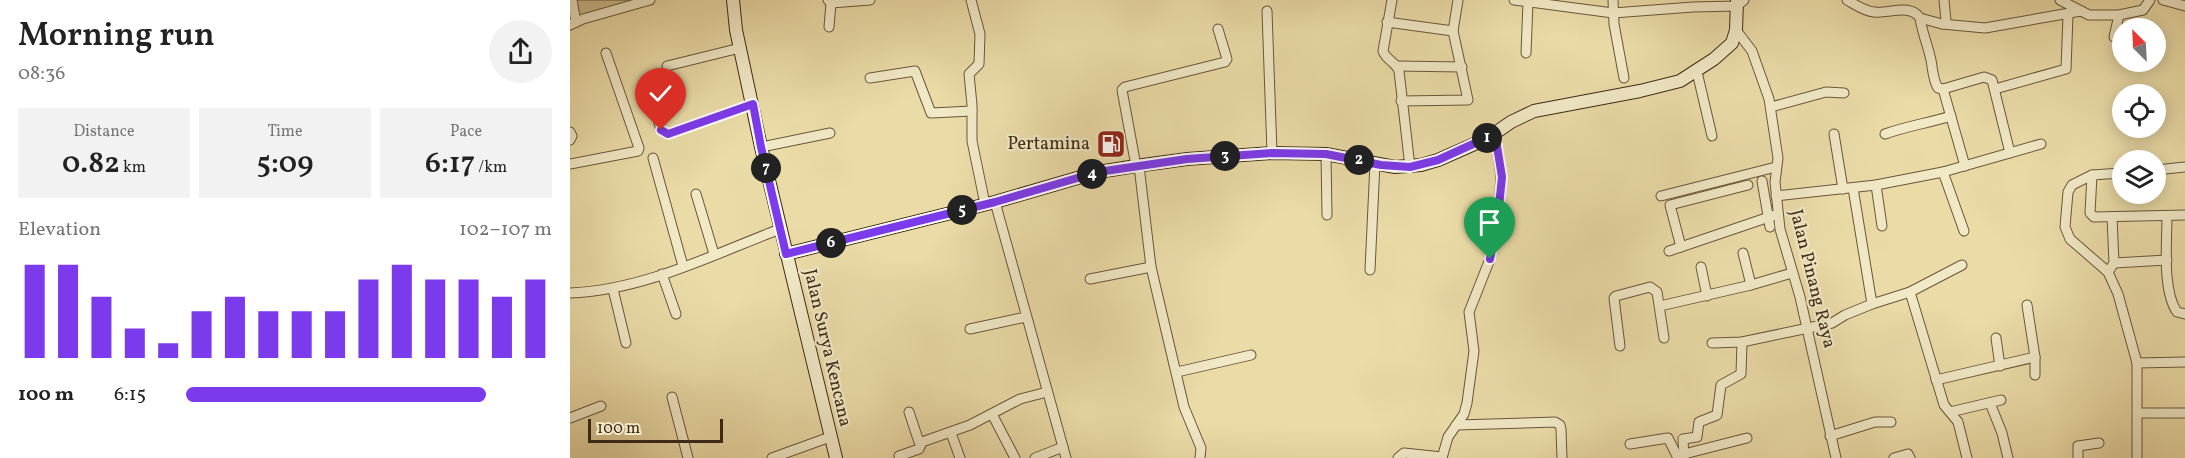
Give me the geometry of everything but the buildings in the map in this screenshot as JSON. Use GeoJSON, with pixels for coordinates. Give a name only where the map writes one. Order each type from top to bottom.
{"type":"FeatureCollection","features":[{"type":"Feature","properties":{"kind":"main road","name":"Jalan Surya Kencana"},"geometry":{"type":"LineString","coordinates":[[733,0],[736,30],[761,147],[836,458]]}},
{"type":"Feature","properties":{"kind":"main road"},"geometry":{"type":"LineString","coordinates":[[786,254],[990,203],[1098,172],[1137,166],[1187,159],[1272,153],[1326,154],[1410,167],[1438,160],[1495,137],[1511,122],[1534,111],[1655,88],[1680,81],[1697,72],[1726,50],[1736,30],[1740,2]]}},
{"type":"Feature","properties":{"kind":"street"},"geometry":{"type":"LineString","coordinates":[[572,0],[573,24],[650,0]]}},
{"type":"Feature","properties":{"kind":"street"},"geometry":{"type":"LineString","coordinates":[[829,27],[830,2],[870,0]]}},
{"type":"Feature","properties":{"kind":"street"},"geometry":{"type":"LineString","coordinates":[[971,0],[980,34],[979,64],[969,74],[972,141],[1066,458]]}},
{"type":"Feature","properties":{"kind":"street"},"geometry":{"type":"LineString","coordinates":[[1392,0],[1383,51],[1399,71],[1410,167]]}},
{"type":"Feature","properties":{"kind":"street"},"geometry":{"type":"LineString","coordinates":[[1401,101],[1468,100],[1453,32],[1458,0]]}},
{"type":"Feature","properties":{"kind":"street"},"geometry":{"type":"LineString","coordinates":[[1514,0],[1613,14],[1740,2]]}},
{"type":"Feature","properties":{"kind":"street"},"geometry":{"type":"LineString","coordinates":[[1613,0],[1613,14],[1624,78]]}},
{"type":"Feature","properties":{"kind":"street"},"geometry":{"type":"LineString","coordinates":[[1847,0],[1863,10],[1873,12],[1914,11],[1920,18],[1922,35],[1938,88],[1943,89],[1989,77],[1995,89],[2010,153]]}},
{"type":"Feature","properties":{"kind":"street"},"geometry":{"type":"LineString","coordinates":[[1942,24],[1946,21],[1944,0]]}},
{"type":"Feature","properties":{"kind":"street"},"geometry":{"type":"LineString","coordinates":[[2060,0],[2089,15],[2119,15],[2143,10],[2150,0]]}},
{"type":"Feature","properties":{"kind":"street"},"geometry":{"type":"LineString","coordinates":[[2163,0],[2185,6]]}},
{"type":"Feature","properties":{"kind":"street"},"geometry":{"type":"LineString","coordinates":[[1526,53],[1528,2]]}},
{"type":"Feature","properties":{"kind":"street"},"geometry":{"type":"LineString","coordinates":[[1267,10],[1272,153]]}},
{"type":"Feature","properties":{"kind":"street"},"geometry":{"type":"LineString","coordinates":[[1920,18],[1942,24],[1985,28],[2007,22],[2068,15],[2081,11]]}},
{"type":"Feature","properties":{"kind":"street"},"geometry":{"type":"LineString","coordinates":[[1995,89],[2066,69],[2068,15]]}},
{"type":"Feature","properties":{"kind":"street"},"geometry":{"type":"LineString","coordinates":[[1387,22],[1453,32]]}},
{"type":"Feature","properties":{"kind":"street"},"geometry":{"type":"LineString","coordinates":[[1200,458],[1201,448],[1184,407],[1151,267],[1137,166],[1122,90],[1125,87],[1226,62],[1218,30]]}},
{"type":"Feature","properties":{"kind":"street","name":"Jalan Pinang Raya"},"geometry":{"type":"LineString","coordinates":[[1736,30],[1752,51],[1771,107],[1778,158],[1776,167],[1778,214],[1808,329],[1836,458]]}},
{"type":"Feature","properties":{"kind":"street"},"geometry":{"type":"LineString","coordinates":[[667,66],[740,48]]}},
{"type":"Feature","properties":{"kind":"street"},"geometry":{"type":"LineString","coordinates":[[570,164],[638,151],[639,148],[606,53]]}},
{"type":"Feature","properties":{"kind":"street"},"geometry":{"type":"LineString","coordinates":[[1397,66],[1462,67]]}},
{"type":"Feature","properties":{"kind":"street"},"geometry":{"type":"LineString","coordinates":[[870,78],[915,71],[931,112],[972,111]]}},
{"type":"Feature","properties":{"kind":"street"},"geometry":{"type":"LineString","coordinates":[[1697,72],[1712,136]]}},
{"type":"Feature","properties":{"kind":"street"},"geometry":{"type":"LineString","coordinates":[[648,82],[661,130],[668,134],[753,104]]}},
{"type":"Feature","properties":{"kind":"street"},"geometry":{"type":"LineString","coordinates":[[1943,89],[1965,166]]}},
{"type":"Feature","properties":{"kind":"street"},"geometry":{"type":"LineString","coordinates":[[1771,107],[1826,92],[1844,93]]}},
{"type":"Feature","properties":{"kind":"street"},"geometry":{"type":"LineString","coordinates":[[1885,134],[1909,125],[1921,125],[1951,116]]}},
{"type":"Feature","properties":{"kind":"street"},"geometry":{"type":"LineString","coordinates":[[570,132],[572,136],[570,140]]}},
{"type":"Feature","properties":{"kind":"street"},"geometry":{"type":"LineString","coordinates":[[761,147],[830,133]]}},
{"type":"Feature","properties":{"kind":"street"},"geometry":{"type":"LineString","coordinates":[[1834,134],[1848,188],[1872,304]]}},
{"type":"Feature","properties":{"kind":"street"},"geometry":{"type":"LineString","coordinates":[[1398,458],[1404,453],[1442,458],[1448,436],[1464,414],[1472,369],[1473,335],[1469,312],[1490,259],[1498,216],[1502,177],[1495,137]]}},
{"type":"Feature","properties":{"kind":"street"},"geometry":{"type":"LineString","coordinates":[[1776,196],[1876,185],[1943,172],[2041,144]]}},
{"type":"Feature","properties":{"kind":"street"},"geometry":{"type":"LineString","coordinates":[[1326,154],[1327,215]]}},
{"type":"Feature","properties":{"kind":"street"},"geometry":{"type":"LineString","coordinates":[[653,158],[683,266]]}},
{"type":"Feature","properties":{"kind":"street"},"geometry":{"type":"LineString","coordinates":[[1370,270],[1375,163]]}},
{"type":"Feature","properties":{"kind":"street"},"geometry":{"type":"LineString","coordinates":[[1661,195],[1776,167]]}},
{"type":"Feature","properties":{"kind":"street"},"geometry":{"type":"LineString","coordinates":[[2166,169],[2185,167]]}},
{"type":"Feature","properties":{"kind":"street"},"geometry":{"type":"LineString","coordinates":[[1943,172],[1964,231]]}},
{"type":"Feature","properties":{"kind":"street"},"geometry":{"type":"LineString","coordinates":[[2112,174],[2092,175],[2072,185],[2068,192],[2065,227],[2070,239],[2108,272],[2118,294],[2138,363],[2137,458]]}},
{"type":"Feature","properties":{"kind":"street"},"geometry":{"type":"LineString","coordinates":[[2092,175],[2090,213],[2094,217],[2185,215]]}},
{"type":"Feature","properties":{"kind":"street"},"geometry":{"type":"LineString","coordinates":[[1762,182],[1769,222]]}},
{"type":"Feature","properties":{"kind":"street"},"geometry":{"type":"LineString","coordinates":[[1681,247],[1670,205],[1748,184]]}},
{"type":"Feature","properties":{"kind":"street"},"geometry":{"type":"LineString","coordinates":[[1876,185],[1882,226]]}},
{"type":"Feature","properties":{"kind":"street"},"geometry":{"type":"LineString","coordinates":[[696,194],[714,254]]}},
{"type":"Feature","properties":{"kind":"street"},"geometry":{"type":"LineString","coordinates":[[1669,251],[1769,222],[1778,214]]}},
{"type":"Feature","properties":{"kind":"street"},"geometry":{"type":"LineString","coordinates":[[2167,216],[2170,297],[2177,312],[2185,314]]}},
{"type":"Feature","properties":{"kind":"street"},"geometry":{"type":"LineString","coordinates":[[2108,272],[2114,262],[2112,218]]}},
{"type":"Feature","properties":{"kind":"street"},"geometry":{"type":"LineString","coordinates":[[570,293],[613,289],[638,283],[780,229]]}},
{"type":"Feature","properties":{"kind":"street"},"geometry":{"type":"LineString","coordinates":[[1743,253],[1751,285]]}},
{"type":"Feature","properties":{"kind":"street"},"geometry":{"type":"LineString","coordinates":[[2114,262],[2167,260]]}},
{"type":"Feature","properties":{"kind":"street"},"geometry":{"type":"LineString","coordinates":[[1712,343],[1742,342],[1832,323],[1872,304],[1910,292],[1962,265]]}},
{"type":"Feature","properties":{"kind":"street"},"geometry":{"type":"LineString","coordinates":[[1090,279],[1151,267]]}},
{"type":"Feature","properties":{"kind":"street"},"geometry":{"type":"LineString","coordinates":[[1701,267],[1707,296]]}},
{"type":"Feature","properties":{"kind":"street"},"geometry":{"type":"LineString","coordinates":[[1660,306],[1792,273]]}},
{"type":"Feature","properties":{"kind":"street"},"geometry":{"type":"LineString","coordinates":[[662,274],[676,314]]}},
{"type":"Feature","properties":{"kind":"street"},"geometry":{"type":"LineString","coordinates":[[1620,346],[1613,300],[1616,296],[1650,287],[1657,292],[1664,338]]}},
{"type":"Feature","properties":{"kind":"street"},"geometry":{"type":"LineString","coordinates":[[613,289],[626,343]]}},
{"type":"Feature","properties":{"kind":"street"},"geometry":{"type":"LineString","coordinates":[[1910,292],[1944,405],[1958,422],[1967,458]]}},
{"type":"Feature","properties":{"kind":"street"},"geometry":{"type":"LineString","coordinates":[[2027,305],[2035,357],[2035,375]]}},
{"type":"Feature","properties":{"kind":"street"},"geometry":{"type":"LineString","coordinates":[[970,329],[1026,317]]}},
{"type":"Feature","properties":{"kind":"street"},"geometry":{"type":"LineString","coordinates":[[1996,338],[2000,366]]}},
{"type":"Feature","properties":{"kind":"street"},"geometry":{"type":"LineString","coordinates":[[1682,457],[1683,439],[1697,437],[1699,422],[1718,414],[1720,385],[1741,374],[1742,342]]}},
{"type":"Feature","properties":{"kind":"street"},"geometry":{"type":"LineString","coordinates":[[1177,372],[1251,355]]}},
{"type":"Feature","properties":{"kind":"street"},"geometry":{"type":"LineString","coordinates":[[1936,380],[2035,357]]}},
{"type":"Feature","properties":{"kind":"street"},"geometry":{"type":"LineString","coordinates":[[2138,363],[2185,362]]}},
{"type":"Feature","properties":{"kind":"street"},"geometry":{"type":"LineString","coordinates":[[900,458],[899,456],[919,449],[922,442],[951,433],[1020,399],[1047,392]]}},
{"type":"Feature","properties":{"kind":"street"},"geometry":{"type":"LineString","coordinates":[[672,397],[688,458]]}},
{"type":"Feature","properties":{"kind":"street"},"geometry":{"type":"LineString","coordinates":[[1950,412],[2001,400]]}},
{"type":"Feature","properties":{"kind":"street"},"geometry":{"type":"LineString","coordinates":[[1989,403],[2002,433],[2008,458]]}},
{"type":"Feature","properties":{"kind":"street"},"geometry":{"type":"LineString","coordinates":[[570,418],[602,406]]}},
{"type":"Feature","properties":{"kind":"street"},"geometry":{"type":"LineString","coordinates":[[909,412],[920,442],[922,442]]}},
{"type":"Feature","properties":{"kind":"street"},"geometry":{"type":"LineString","coordinates":[[2138,412],[2185,413]]}},
{"type":"Feature","properties":{"kind":"street"},"geometry":{"type":"LineString","coordinates":[[992,414],[1015,458]]}},
{"type":"Feature","properties":{"kind":"street"},"geometry":{"type":"LineString","coordinates":[[1456,425],[1555,422],[1560,425],[1561,429],[1562,458]]}},
{"type":"Feature","properties":{"kind":"street"},"geometry":{"type":"LineString","coordinates":[[1830,436],[1875,422],[1892,422]]}},
{"type":"Feature","properties":{"kind":"street"},"geometry":{"type":"LineString","coordinates":[[951,433],[960,458]]}},
{"type":"Feature","properties":{"kind":"street"},"geometry":{"type":"LineString","coordinates":[[772,458],[830,437]]}},
{"type":"Feature","properties":{"kind":"street"},"geometry":{"type":"LineString","coordinates":[[1630,444],[1668,438],[1682,457]]}},
{"type":"Feature","properties":{"kind":"street"},"geometry":{"type":"LineString","coordinates":[[1682,457],[1747,438]]}},
{"type":"Feature","properties":{"kind":"street"},"geometry":{"type":"LineString","coordinates":[[2078,458],[2078,446],[2099,443]]}},
{"type":"Feature","properties":{"kind":"street"},"geometry":{"type":"LineString","coordinates":[[1035,458],[1063,447]]}},
{"type":"Feature","properties":{"kind":"street"},"geometry":{"type":"LineString","coordinates":[[1894,458],[1908,454],[1910,458]]}},
{"type":"Feature","properties":{"kind":"shaded area"},"geometry":{"type":"Polygon","coordinates":[[[572,0],[651,0],[576,22],[572,0]]]}},
{"type":"Feature","properties":{"kind":"place","name":"Pertamina"},"geometry":{"type":"Point","coordinates":[1111,144]}},
{"type":"Feature","properties":{"kind":"route"},"geometry":{"type":"LineString","coordinates":[[661,130],[668,134],[753,104],[786,254],[995,202],[1098,172],[1187,159],[1272,153],[1326,154],[1381,165],[1410,167],[1438,160],[1495,134],[1502,177],[1490,259]]}}]}
